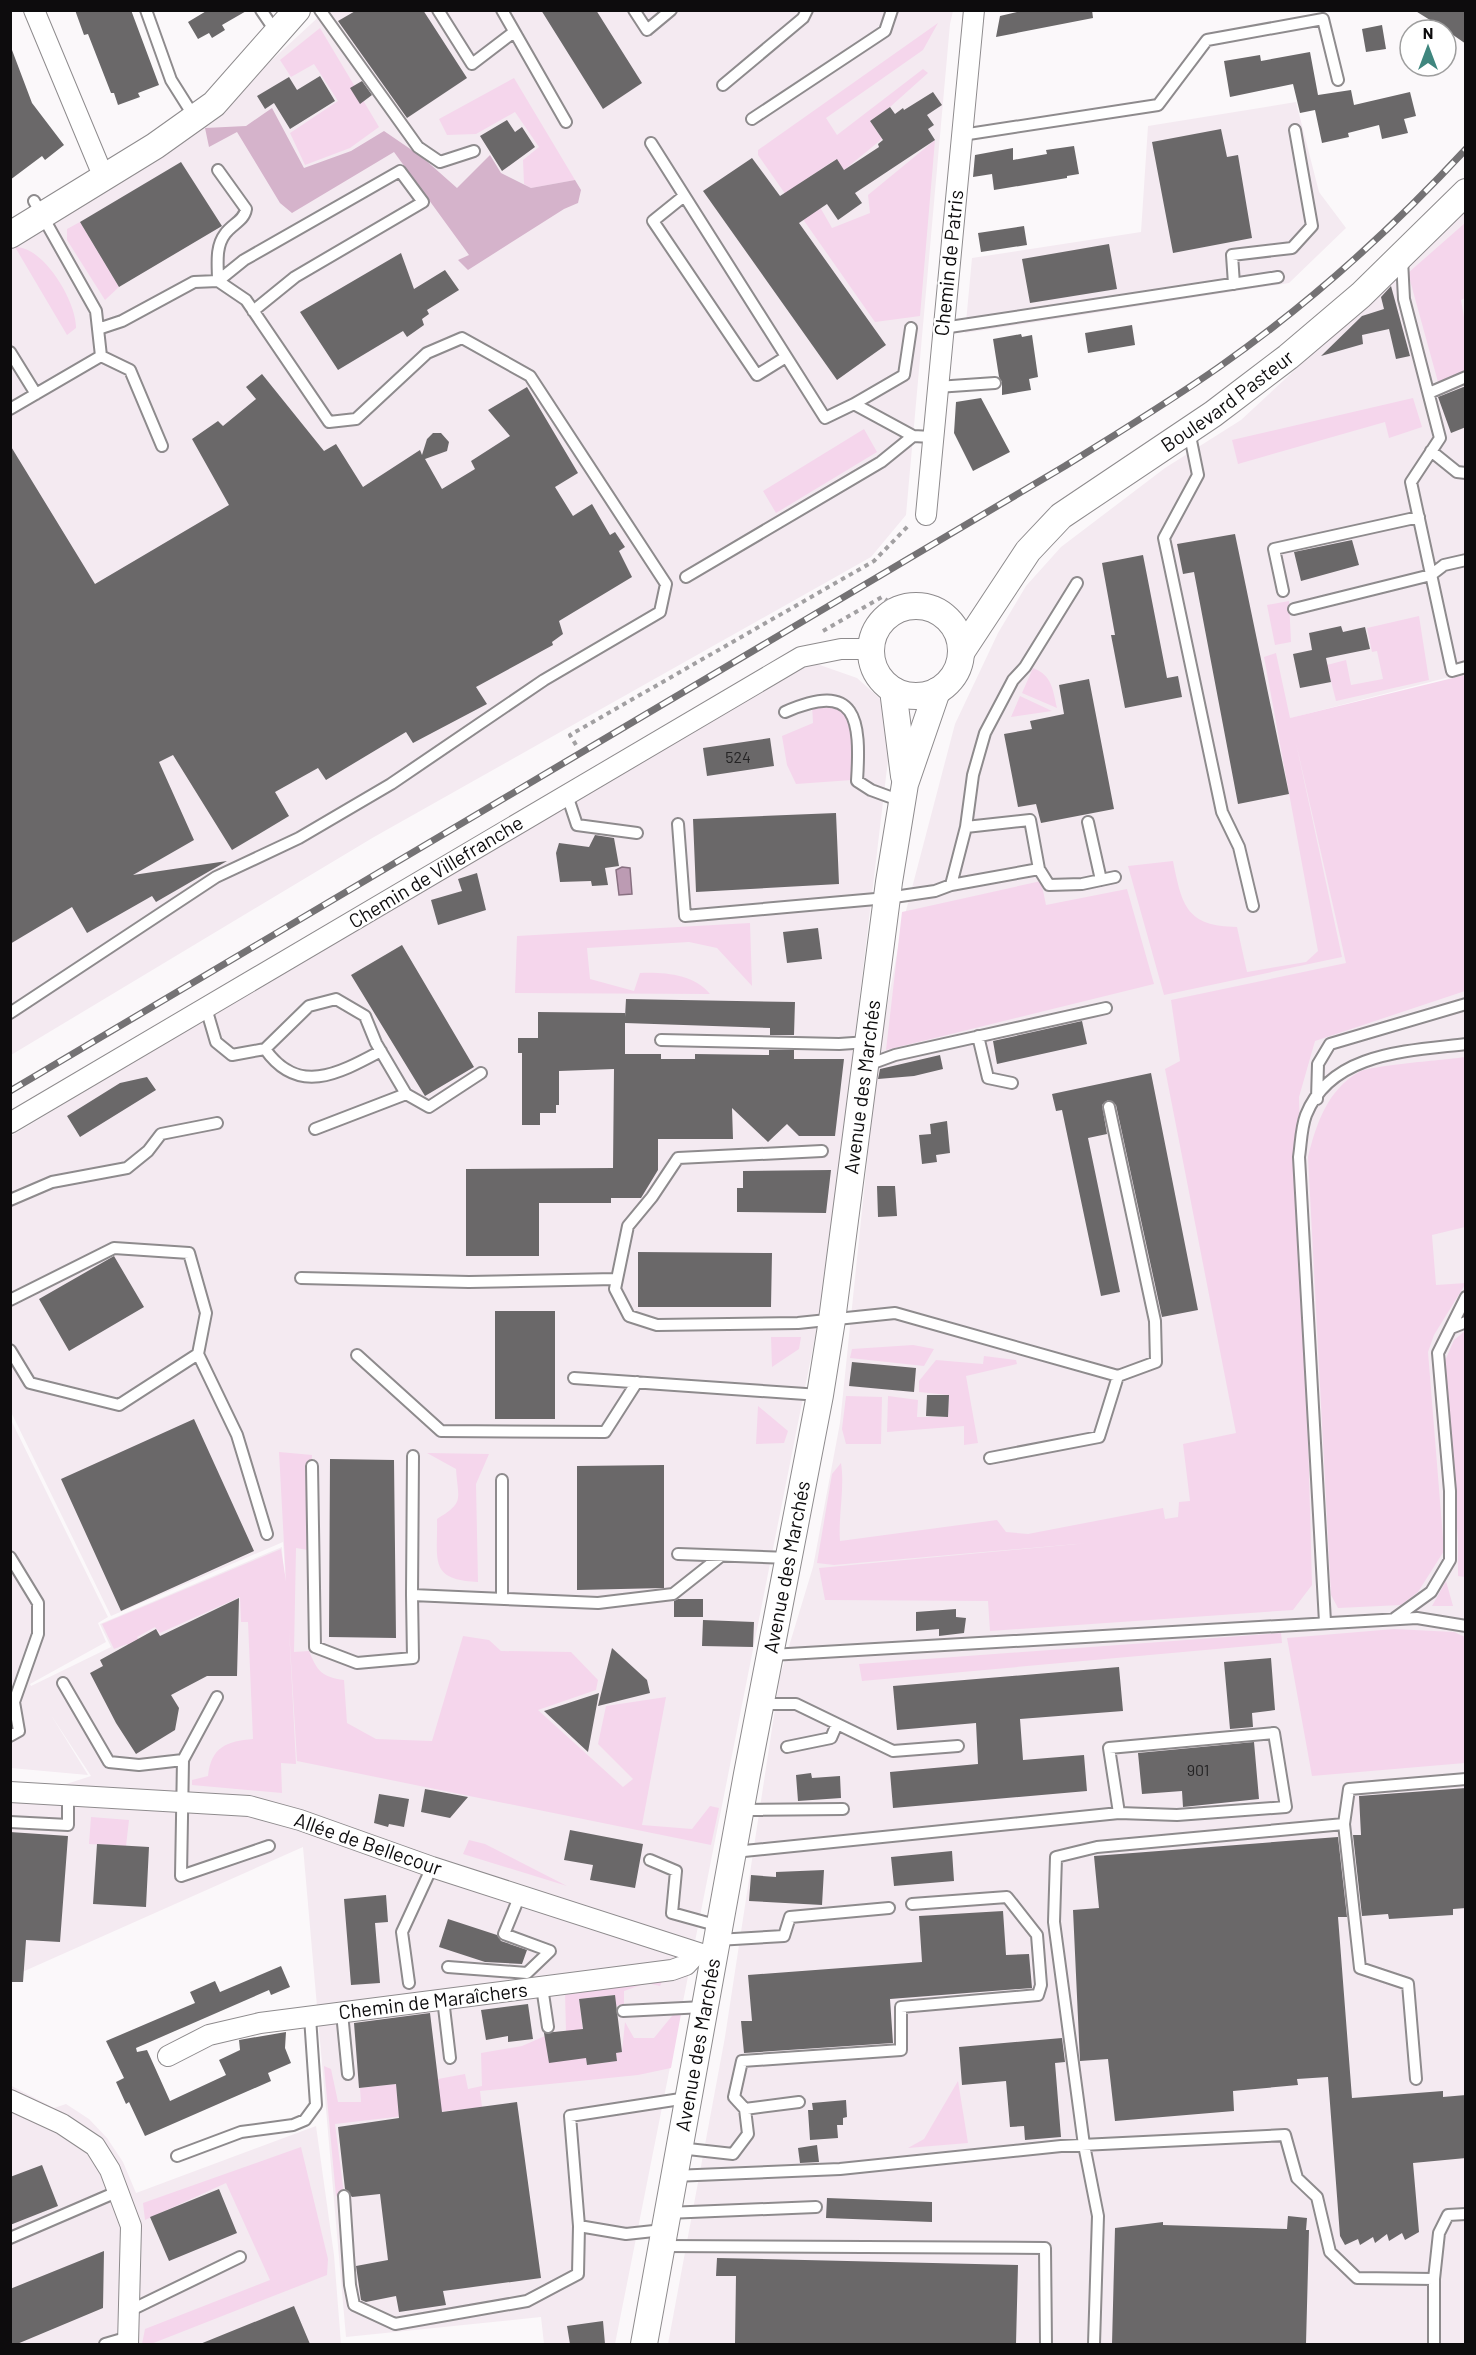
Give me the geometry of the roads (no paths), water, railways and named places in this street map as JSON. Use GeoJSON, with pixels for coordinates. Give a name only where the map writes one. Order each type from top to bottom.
{"type":"FeatureCollection","features":[{"type":"Feature","properties":{"kind":"street"},"geometry":{"type":"LineString","coordinates":[[34,10],[100,171]]}},
{"type":"Feature","properties":{"kind":"street","name":"Chemin de Patris"},"geometry":{"type":"LineString","coordinates":[[926,515],[923,437],[937,387],[974,10]]}},
{"type":"Feature","properties":{"kind":"street"},"geometry":{"type":"LineString","coordinates":[[100,171],[155,146],[214,104],[284,19]]}},
{"type":"Feature","properties":{"kind":"street"},"geometry":{"type":"LineString","coordinates":[[10,235],[39,209],[100,171],[188,107],[240,74]]}},
{"type":"Feature","properties":{"kind":"street","name":"Boulevard Pasteur"},"geometry":{"type":"LineString","coordinates":[[962,651],[1028,551],[1061,516],[1189,431],[1288,357],[1402,256],[1466,192]]}},
{"type":"Feature","properties":{"kind":"street"},"geometry":{"type":"LineString","coordinates":[[10,216],[39,209]]}},
{"type":"Feature","properties":{"kind":"street"},"geometry":{"type":"LineString","coordinates":[[947,618],[970,614],[991,605]]}},
{"type":"Feature","properties":{"kind":"street"},"geometry":{"type":"LineString","coordinates":[[924,607],[947,618],[960,639],[962,651],[955,675],[937,691],[922,696],[908,695],[893,690],[877,672],[872,649],[879,625],[899,609],[924,607]]}},
{"type":"Feature","properties":{"kind":"street","name":"Chemin de Villefranche"},"geometry":{"type":"LineString","coordinates":[[10,1123],[801,657],[842,649],[872,649]]}},
{"type":"Feature","properties":{"kind":"street","name":"Avenue des Marchés"},"geometry":{"type":"LineString","coordinates":[[893,690],[903,793]]}},
{"type":"Feature","properties":{"kind":"street","name":"Avenue des Marchés"},"geometry":{"type":"LineString","coordinates":[[644,2344],[705,2007],[712,1944],[734,1852],[760,1704],[820,1395],[903,793],[937,691]]}},
{"type":"Feature","properties":{"kind":"street","name":"Allée de Bellecour"},"geometry":{"type":"LineString","coordinates":[[10,1792],[249,1806],[311,1823],[432,1867],[520,1895],[712,1944]]}},
{"type":"Feature","properties":{"kind":"street","name":"Chemin de Maraîchers"},"geometry":{"type":"LineString","coordinates":[[168,2056],[209,2035],[260,2023],[672,1970],[686,1965],[712,1944]]}},
{"type":"Feature","properties":{"kind":"street"},"geometry":{"type":"LineString","coordinates":[[10,2100],[62,2124],[95,2146],[110,2170],[131,2226],[128,2341]]}},
{"type":"Feature","properties":{"kind":"lane"},"geometry":{"type":"LineString","coordinates":[[146,10],[171,80],[188,107]]}},
{"type":"Feature","properties":{"kind":"lane"},"geometry":{"type":"LineString","coordinates":[[261,10],[284,19]]}},
{"type":"Feature","properties":{"kind":"lane"},"geometry":{"type":"LineString","coordinates":[[320,10],[418,147],[440,162],[474,151]]}},
{"type":"Feature","properties":{"kind":"lane"},"geometry":{"type":"LineString","coordinates":[[438,10],[472,64],[514,32]]}},
{"type":"Feature","properties":{"kind":"lane"},"geometry":{"type":"LineString","coordinates":[[502,10],[566,123]]}},
{"type":"Feature","properties":{"kind":"lane"},"geometry":{"type":"LineString","coordinates":[[634,10],[647,30],[671,10]]}},
{"type":"Feature","properties":{"kind":"lane"},"geometry":{"type":"LineString","coordinates":[[723,84],[803,18],[807,10]]}},
{"type":"Feature","properties":{"kind":"lane"},"geometry":{"type":"LineString","coordinates":[[753,119],[885,31],[892,10]]}},
{"type":"Feature","properties":{"kind":"lane"},"geometry":{"type":"LineString","coordinates":[[962,135],[1158,105],[1207,40],[1323,19],[1338,80]]}},
{"type":"Feature","properties":{"kind":"lane"},"geometry":{"type":"LineString","coordinates":[[1234,284],[1232,255],[1292,248],[1312,226],[1295,130]]}},
{"type":"Feature","properties":{"kind":"lane"},"geometry":{"type":"LineString","coordinates":[[651,143],[825,418],[904,375],[911,328]]}},
{"type":"Feature","properties":{"kind":"lane"},"geometry":{"type":"LineString","coordinates":[[218,170],[246,208],[245,216],[225,234],[218,248],[218,281]]}},
{"type":"Feature","properties":{"kind":"lane"},"geometry":{"type":"LineString","coordinates":[[98,329],[122,321],[194,282],[218,281],[244,260],[400,171],[423,202],[295,277],[253,311]]}},
{"type":"Feature","properties":{"kind":"lane"},"geometry":{"type":"LineString","coordinates":[[684,196],[653,221],[757,375],[786,357]]}},
{"type":"Feature","properties":{"kind":"lane"},"geometry":{"type":"LineString","coordinates":[[39,209],[96,311],[101,356]]}},
{"type":"Feature","properties":{"kind":"lane"},"geometry":{"type":"LineString","coordinates":[[1402,256],[1404,299],[1440,438],[1411,482],[1452,670],[1466,667]]}},
{"type":"Feature","properties":{"kind":"lane"},"geometry":{"type":"LineString","coordinates":[[943,328],[1278,277]]}},
{"type":"Feature","properties":{"kind":"lane"},"geometry":{"type":"LineString","coordinates":[[10,1013],[216,877],[299,838],[391,784],[544,680],[660,612],[666,584],[530,376],[462,338],[427,353],[356,419],[329,422],[246,300],[218,281]]}},
{"type":"Feature","properties":{"kind":"lane"},"geometry":{"type":"LineString","coordinates":[[10,352],[36,394]]}},
{"type":"Feature","properties":{"kind":"lane"},"geometry":{"type":"LineString","coordinates":[[10,409],[101,356]]}},
{"type":"Feature","properties":{"kind":"lane"},"geometry":{"type":"LineString","coordinates":[[101,356],[130,370],[162,446]]}},
{"type":"Feature","properties":{"kind":"lane"},"geometry":{"type":"LineString","coordinates":[[1429,393],[1466,377]]}},
{"type":"Feature","properties":{"kind":"lane"},"geometry":{"type":"LineString","coordinates":[[937,387],[995,382]]}},
{"type":"Feature","properties":{"kind":"lane"},"geometry":{"type":"LineString","coordinates":[[854,404],[923,437]]}},
{"type":"Feature","properties":{"kind":"lane"},"geometry":{"type":"LineString","coordinates":[[1189,431],[1198,475],[1164,538],[1222,812],[1239,848],[1253,906]]}},
{"type":"Feature","properties":{"kind":"lane"},"geometry":{"type":"LineString","coordinates":[[686,577],[923,437]]}},
{"type":"Feature","properties":{"kind":"lane"},"geometry":{"type":"LineString","coordinates":[[1431,451],[1457,472],[1466,473]]}},
{"type":"Feature","properties":{"kind":"lane"},"geometry":{"type":"LineString","coordinates":[[1283,591],[1274,549],[1419,517]]}},
{"type":"Feature","properties":{"kind":"lane"},"geometry":{"type":"LineString","coordinates":[[1294,609],[1431,575],[1444,565],[1466,560]]}},
{"type":"Feature","properties":{"kind":"lane"},"geometry":{"type":"LineString","coordinates":[[951,885],[966,827],[973,775],[985,734],[1013,680],[1025,667],[1077,583]]}},
{"type":"Feature","properties":{"kind":"lane"},"geometry":{"type":"LineString","coordinates":[[785,712],[808,701],[832,699],[846,706],[855,720],[859,750],[857,781],[871,790],[903,793]]}},
{"type":"Feature","properties":{"kind":"lane"},"geometry":{"type":"LineString","coordinates":[[567,795],[577,825],[637,832]]}},
{"type":"Feature","properties":{"kind":"lane"},"geometry":{"type":"LineString","coordinates":[[966,827],[1030,820],[1039,869],[1049,885],[1116,877]]}},
{"type":"Feature","properties":{"kind":"lane"},"geometry":{"type":"LineString","coordinates":[[1088,822],[1101,880]]}},
{"type":"Feature","properties":{"kind":"lane"},"geometry":{"type":"LineString","coordinates":[[678,824],[685,916],[887,898],[935,891],[951,885],[1039,869]]}},
{"type":"Feature","properties":{"kind":"lane"},"geometry":{"type":"LineString","coordinates":[[206,1008],[216,1042],[232,1055],[265,1049],[309,1006],[336,999],[365,1016],[381,1051],[406,1094],[429,1107],[481,1073]]}},
{"type":"Feature","properties":{"kind":"lane"},"geometry":{"type":"LineString","coordinates":[[1317,1099],[1318,1064],[1330,1044],[1466,1004]]}},
{"type":"Feature","properties":{"kind":"lane"},"geometry":{"type":"LineString","coordinates":[[865,1067],[895,1055],[1106,1008]]}},
{"type":"Feature","properties":{"kind":"lane"},"geometry":{"type":"LineString","coordinates":[[978,1036],[988,1078],[1012,1083]]}},
{"type":"Feature","properties":{"kind":"lane"},"geometry":{"type":"LineString","coordinates":[[661,1040],[839,1044],[868,1042]]}},
{"type":"Feature","properties":{"kind":"lane"},"geometry":{"type":"LineString","coordinates":[[1325,1622],[1299,1156],[1306,1115],[1329,1080],[1354,1064],[1410,1050],[1466,1044]]}},
{"type":"Feature","properties":{"kind":"lane"},"geometry":{"type":"LineString","coordinates":[[265,1049],[277,1066],[294,1076],[319,1077],[381,1051]]}},
{"type":"Feature","properties":{"kind":"lane"},"geometry":{"type":"LineString","coordinates":[[315,1129],[406,1094]]}},
{"type":"Feature","properties":{"kind":"lane"},"geometry":{"type":"LineString","coordinates":[[822,1151],[678,1158],[652,1197],[628,1226],[615,1279],[615,1289],[629,1316],[657,1325],[832,1320],[895,1313],[1118,1376],[1156,1362],[1155,1321],[1109,1107]]}},
{"type":"Feature","properties":{"kind":"lane"},"geometry":{"type":"LineString","coordinates":[[10,1200],[52,1182],[127,1168],[148,1151],[161,1134],[217,1123]]}},
{"type":"Feature","properties":{"kind":"lane"},"geometry":{"type":"LineString","coordinates":[[10,1300],[114,1248],[189,1253],[206,1313],[198,1354],[237,1435],[267,1534]]}},
{"type":"Feature","properties":{"kind":"lane"},"geometry":{"type":"LineString","coordinates":[[301,1278],[469,1282],[615,1279]]}},
{"type":"Feature","properties":{"kind":"lane"},"geometry":{"type":"LineString","coordinates":[[1394,1618],[1431,1592],[1450,1560],[1450,1491],[1438,1353],[1466,1297]]}},
{"type":"Feature","properties":{"kind":"lane"},"geometry":{"type":"LineString","coordinates":[[1451,1328],[1466,1322]]}},
{"type":"Feature","properties":{"kind":"lane"},"geometry":{"type":"LineString","coordinates":[[10,1350],[30,1383],[119,1405],[198,1354]]}},
{"type":"Feature","properties":{"kind":"lane"},"geometry":{"type":"LineString","coordinates":[[357,1355],[441,1431],[605,1431],[637,1382]]}},
{"type":"Feature","properties":{"kind":"lane"},"geometry":{"type":"LineString","coordinates":[[990,1458],[1099,1437],[1118,1376]]}},
{"type":"Feature","properties":{"kind":"lane"},"geometry":{"type":"LineString","coordinates":[[574,1378],[820,1395]]}},
{"type":"Feature","properties":{"kind":"lane"},"geometry":{"type":"LineString","coordinates":[[312,1466],[315,1647],[357,1663],[413,1658],[413,1456]]}},
{"type":"Feature","properties":{"kind":"lane"},"geometry":{"type":"LineString","coordinates":[[502,1480],[502,1599]]}},
{"type":"Feature","properties":{"kind":"lane"},"geometry":{"type":"LineString","coordinates":[[678,1554],[789,1558]]}},
{"type":"Feature","properties":{"kind":"lane"},"geometry":{"type":"LineString","coordinates":[[412,1595],[598,1603],[673,1594],[721,1556]]}},
{"type":"Feature","properties":{"kind":"lane"},"geometry":{"type":"LineString","coordinates":[[10,1557],[38,1603],[38,1634],[14,1702],[20,1731],[10,1736]]}},
{"type":"Feature","properties":{"kind":"lane"},"geometry":{"type":"LineString","coordinates":[[771,1655],[1394,1618],[1417,1618],[1466,1626]]}},
{"type":"Feature","properties":{"kind":"lane"},"geometry":{"type":"LineString","coordinates":[[63,1683],[109,1762],[139,1765],[183,1760]]}},
{"type":"Feature","properties":{"kind":"lane"},"geometry":{"type":"LineString","coordinates":[[217,1697],[183,1760],[181,1876],[269,1846]]}},
{"type":"Feature","properties":{"kind":"lane"},"geometry":{"type":"LineString","coordinates":[[760,1704],[796,1704],[892,1751],[958,1746]]}},
{"type":"Feature","properties":{"kind":"lane"},"geometry":{"type":"LineString","coordinates":[[787,1747],[831,1738],[837,1724]]}},
{"type":"Feature","properties":{"kind":"lane"},"geometry":{"type":"LineString","coordinates":[[734,1852],[1119,1813],[1177,1815],[1286,1807],[1274,1733],[1109,1748],[1119,1813]]}},
{"type":"Feature","properties":{"kind":"lane"},"geometry":{"type":"LineString","coordinates":[[1416,2079],[1408,1984],[1360,1968],[1344,1824],[1349,1789],[1466,1779]]}},
{"type":"Feature","properties":{"kind":"lane"},"geometry":{"type":"LineString","coordinates":[[10,1822],[68,1825],[68,1794]]}},
{"type":"Feature","properties":{"kind":"lane"},"geometry":{"type":"LineString","coordinates":[[741,1810],[843,1809]]}},
{"type":"Feature","properties":{"kind":"lane"},"geometry":{"type":"LineString","coordinates":[[1094,2344],[1098,2216],[1084,2145],[1054,1922],[1056,1857],[1096,1847],[1344,1824]]}},
{"type":"Feature","properties":{"kind":"lane"},"geometry":{"type":"LineString","coordinates":[[650,1860],[676,1871],[672,1913],[712,1944],[784,1936],[790,1917],[889,1908]]}},
{"type":"Feature","properties":{"kind":"lane"},"geometry":{"type":"LineString","coordinates":[[409,1983],[402,1932],[432,1867]]}},
{"type":"Feature","properties":{"kind":"lane"},"geometry":{"type":"LineString","coordinates":[[448,1967],[527,1973],[550,1951],[504,1934],[520,1895]]}},
{"type":"Feature","properties":{"kind":"lane"},"geometry":{"type":"LineString","coordinates":[[678,2148],[733,2154],[748,2134],[746,2109],[734,2097],[742,2061],[902,2050],[901,2007],[1038,1995],[1041,1985],[1037,1935],[1007,1897],[912,1904]]}},
{"type":"Feature","properties":{"kind":"lane"},"geometry":{"type":"LineString","coordinates":[[542,1987],[548,2027]]}},
{"type":"Feature","properties":{"kind":"lane"},"geometry":{"type":"LineString","coordinates":[[443,1999],[450,2058]]}},
{"type":"Feature","properties":{"kind":"lane"},"geometry":{"type":"LineString","coordinates":[[623,2011],[705,2007]]}},
{"type":"Feature","properties":{"kind":"lane"},"geometry":{"type":"LineString","coordinates":[[342,2013],[348,2074]]}},
{"type":"Feature","properties":{"kind":"lane"},"geometry":{"type":"LineString","coordinates":[[177,2156],[241,2132],[293,2125],[305,2120],[316,2104],[310,2017]]}},
{"type":"Feature","properties":{"kind":"lane"},"geometry":{"type":"LineString","coordinates":[[344,2196],[354,2306],[395,2324],[527,2301],[578,2274],[579,2226],[570,2116],[687,2098]]}},
{"type":"Feature","properties":{"kind":"lane"},"geometry":{"type":"LineString","coordinates":[[746,2109],[799,2102]]}},
{"type":"Feature","properties":{"kind":"lane"},"geometry":{"type":"LineString","coordinates":[[673,2176],[840,2169],[1084,2145],[1285,2135],[1298,2178],[1317,2197],[1330,2252],[1357,2278],[1434,2279]]}},
{"type":"Feature","properties":{"kind":"lane"},"geometry":{"type":"LineString","coordinates":[[10,2238],[119,2191]]}},
{"type":"Feature","properties":{"kind":"lane"},"geometry":{"type":"LineString","coordinates":[[579,2226],[626,2234],[816,2207]]}},
{"type":"Feature","properties":{"kind":"lane"},"geometry":{"type":"LineString","coordinates":[[1434,2344],[1434,2279],[1439,2233],[1448,2215],[1466,2214]]}},
{"type":"Feature","properties":{"kind":"lane"},"geometry":{"type":"LineString","coordinates":[[663,2230],[1046,2248],[1046,2344]]}},
{"type":"Feature","properties":{"kind":"lane"},"geometry":{"type":"LineString","coordinates":[[129,2311],[240,2257]]}},
{"type":"Feature","properties":{"kind":"lane"},"geometry":{"type":"LineString","coordinates":[[105,2344],[128,2341]]}},
{"type":"Feature","properties":{"kind":"railway"},"geometry":{"type":"LineString","coordinates":[[10,1091],[1065,466],[1162,405],[1252,343],[1317,292],[1379,237],[1466,149]]}}]}
